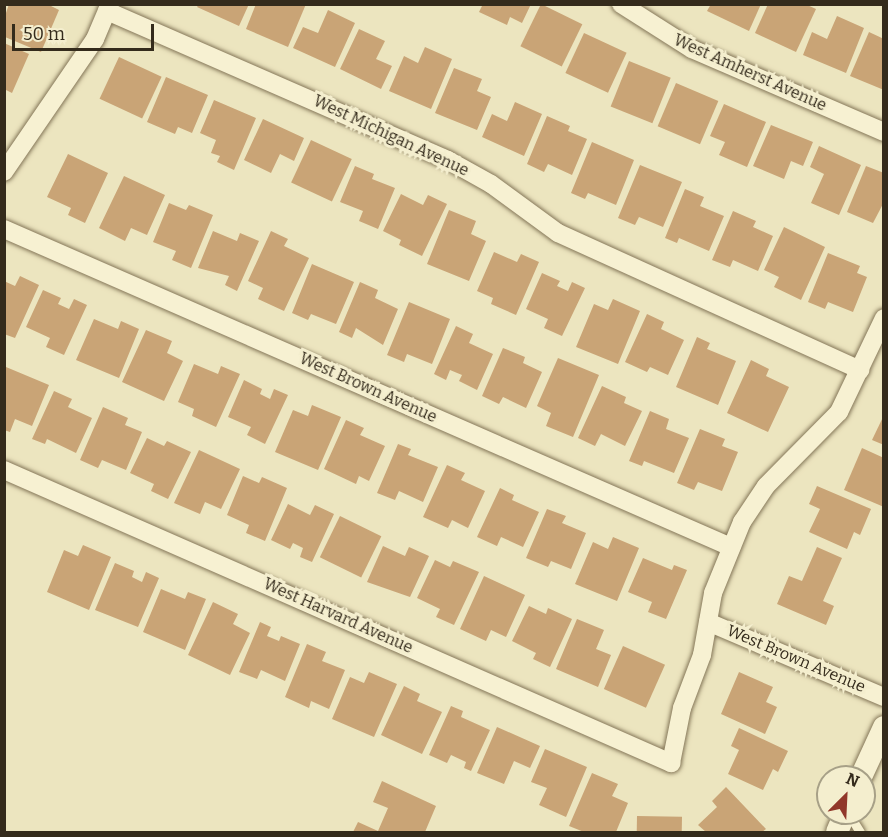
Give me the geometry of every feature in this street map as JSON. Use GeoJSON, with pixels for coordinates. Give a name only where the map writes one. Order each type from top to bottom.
{"type":"FeatureCollection","features":[{"type":"Feature","properties":{"kind":"street","name":"West Amherst Avenue"},"geometry":{"type":"LineString","coordinates":[[621,4],[692,49],[884,132]]}},
{"type":"Feature","properties":{"kind":"street"},"geometry":{"type":"LineString","coordinates":[[4,172],[95,39],[108,8]]}},
{"type":"Feature","properties":{"kind":"street","name":"West Michigan Avenue"},"geometry":{"type":"LineString","coordinates":[[108,8],[448,160],[491,184],[558,233],[860,370]]}},
{"type":"Feature","properties":{"kind":"street","name":"West Brown Avenue"},"geometry":{"type":"LineString","coordinates":[[4,229],[731,547]]}},
{"type":"Feature","properties":{"kind":"street"},"geometry":{"type":"LineString","coordinates":[[708,622],[714,593],[741,522],[766,486],[823,432],[839,412],[884,318]]}},
{"type":"Feature","properties":{"kind":"street","name":"West Harvard Avenue"},"geometry":{"type":"LineString","coordinates":[[4,470],[671,763],[708,622]]}},
{"type":"Feature","properties":{"kind":"street","name":"West Brown Avenue"},"geometry":{"type":"LineString","coordinates":[[708,622],[884,697]]}},
{"type":"Feature","properties":{"kind":"street"},"geometry":{"type":"LineString","coordinates":[[867,765],[884,727]]}},
{"type":"Feature","properties":{"kind":"building"},"geometry":{"type":"Polygon","coordinates":[[[9,4],[47,4],[59,10],[41,52],[5,37],[5,16],[9,4]]]}},
{"type":"Feature","properties":{"kind":"building"},"geometry":{"type":"Polygon","coordinates":[[[199,4],[249,4],[239,26],[197,7],[199,4]]]}},
{"type":"Feature","properties":{"kind":"building"},"geometry":{"type":"Polygon","coordinates":[[[256,4],[306,4],[288,47],[246,29],[256,4]]]}},
{"type":"Feature","properties":{"kind":"building"},"geometry":{"type":"Polygon","coordinates":[[[483,4],[531,4],[522,23],[510,17],[507,25],[479,12],[483,4]]]}},
{"type":"Feature","properties":{"kind":"building"},"geometry":{"type":"Polygon","coordinates":[[[541,4],[582,24],[562,66],[520,46],[541,4]]]}},
{"type":"Feature","properties":{"kind":"building"},"geometry":{"type":"Polygon","coordinates":[[[711,4],[761,4],[749,31],[707,11],[711,4]]]}},
{"type":"Feature","properties":{"kind":"building"},"geometry":{"type":"Polygon","coordinates":[[[768,4],[805,4],[816,9],[796,52],[755,33],[768,4]]]}},
{"type":"Feature","properties":{"kind":"building"},"geometry":{"type":"Polygon","coordinates":[[[328,10],[355,23],[335,67],[293,48],[303,27],[318,33],[328,10]]]}},
{"type":"Feature","properties":{"kind":"building"},"geometry":{"type":"Polygon","coordinates":[[[837,16],[864,28],[846,73],[803,55],[812,32],[827,39],[837,16]]]}},
{"type":"Feature","properties":{"kind":"building"},"geometry":{"type":"Polygon","coordinates":[[[359,29],[385,41],[376,59],[392,66],[381,89],[340,69],[359,29]]]}},
{"type":"Feature","properties":{"kind":"building"},"geometry":{"type":"Polygon","coordinates":[[[869,32],[884,39],[884,90],[850,76],[869,32]]]}},
{"type":"Feature","properties":{"kind":"building"},"geometry":{"type":"Polygon","coordinates":[[[584,33],[627,53],[608,93],[565,73],[584,33]]]}},
{"type":"Feature","properties":{"kind":"building"},"geometry":{"type":"Polygon","coordinates":[[[4,43],[29,54],[12,93],[4,89],[4,43]]]}},
{"type":"Feature","properties":{"kind":"building"},"geometry":{"type":"Polygon","coordinates":[[[425,47],[452,59],[431,109],[389,91],[404,56],[418,63],[425,47]]]}},
{"type":"Feature","properties":{"kind":"building"},"geometry":{"type":"Polygon","coordinates":[[[119,57],[162,77],[142,119],[100,99],[119,57]]]}},
{"type":"Feature","properties":{"kind":"building"},"geometry":{"type":"Polygon","coordinates":[[[629,61],[671,78],[652,123],[611,106],[629,61]]]}},
{"type":"Feature","properties":{"kind":"building"},"geometry":{"type":"Polygon","coordinates":[[[454,68],[482,79],[477,91],[491,97],[477,130],[435,113],[454,68]]]}},
{"type":"Feature","properties":{"kind":"building"},"geometry":{"type":"Polygon","coordinates":[[[166,77],[208,95],[192,133],[178,127],[175,134],[147,122],[166,77]]]}},
{"type":"Feature","properties":{"kind":"building"},"geometry":{"type":"Polygon","coordinates":[[[676,83],[718,101],[700,144],[658,126],[676,83]]]}},
{"type":"Feature","properties":{"kind":"building"},"geometry":{"type":"Polygon","coordinates":[[[214,100],[256,118],[234,170],[217,162],[220,156],[211,153],[216,140],[200,133],[214,100]]]}},
{"type":"Feature","properties":{"kind":"building"},"geometry":{"type":"Polygon","coordinates":[[[515,102],[542,114],[524,156],[482,137],[492,114],[507,121],[515,102]]]}},
{"type":"Feature","properties":{"kind":"building"},"geometry":{"type":"Polygon","coordinates":[[[724,104],[766,122],[747,167],[719,155],[725,142],[710,136],[724,104]]]}},
{"type":"Feature","properties":{"kind":"building"},"geometry":{"type":"Polygon","coordinates":[[[547,116],[570,126],[568,131],[587,139],[572,175],[548,164],[544,172],[527,164],[547,116]]]}},
{"type":"Feature","properties":{"kind":"building"},"geometry":{"type":"Polygon","coordinates":[[[263,119],[304,138],[294,161],[280,154],[271,173],[244,160],[263,119]]]}},
{"type":"Feature","properties":{"kind":"building"},"geometry":{"type":"Polygon","coordinates":[[[771,125],[813,142],[803,166],[791,161],[784,179],[753,166],[771,125]]]}},
{"type":"Feature","properties":{"kind":"building"},"geometry":{"type":"Polygon","coordinates":[[[311,140],[352,159],[332,202],[291,183],[311,140]]]}},
{"type":"Feature","properties":{"kind":"building"},"geometry":{"type":"Polygon","coordinates":[[[592,142],[634,160],[616,205],[588,193],[585,199],[571,193],[592,142]]]}},
{"type":"Feature","properties":{"kind":"building"},"geometry":{"type":"Polygon","coordinates":[[[819,146],[861,165],[839,215],[811,203],[824,174],[810,167],[819,146]]]}},
{"type":"Feature","properties":{"kind":"building"},"geometry":{"type":"Polygon","coordinates":[[[68,154],[108,173],[85,223],[68,215],[71,208],[47,197],[68,154]]]}},
{"type":"Feature","properties":{"kind":"building"},"geometry":{"type":"Polygon","coordinates":[[[640,165],[682,182],[663,227],[639,217],[635,225],[618,218],[640,165]]]}},
{"type":"Feature","properties":{"kind":"building"},"geometry":{"type":"Polygon","coordinates":[[[355,166],[374,174],[372,179],[395,188],[378,229],[359,221],[363,211],[340,202],[355,166]]]}},
{"type":"Feature","properties":{"kind":"building"},"geometry":{"type":"Polygon","coordinates":[[[866,166],[884,173],[884,202],[873,223],[847,212],[866,166]]]}},
{"type":"Feature","properties":{"kind":"building"},"geometry":{"type":"Polygon","coordinates":[[[124,176],[165,195],[147,235],[131,228],[125,241],[99,228],[124,176]]]}},
{"type":"Feature","properties":{"kind":"building"},"geometry":{"type":"Polygon","coordinates":[[[685,189],[704,197],[700,206],[724,216],[709,251],[679,238],[677,243],[665,238],[685,189]]]}},
{"type":"Feature","properties":{"kind":"building"},"geometry":{"type":"Polygon","coordinates":[[[401,194],[423,205],[428,195],[447,204],[422,256],[399,245],[401,240],[383,231],[401,194]]]}},
{"type":"Feature","properties":{"kind":"building"},"geometry":{"type":"Polygon","coordinates":[[[169,203],[186,210],[189,205],[213,215],[191,268],[172,260],[176,251],[153,242],[169,203]]]}},
{"type":"Feature","properties":{"kind":"building"},"geometry":{"type":"Polygon","coordinates":[[[449,210],[476,221],[471,234],[486,241],[469,281],[427,264],[449,210]]]}},
{"type":"Feature","properties":{"kind":"building"},"geometry":{"type":"Polygon","coordinates":[[[733,211],[756,221],[753,227],[773,236],[758,271],[733,260],[730,267],[712,260],[733,211]]]}},
{"type":"Feature","properties":{"kind":"building"},"geometry":{"type":"Polygon","coordinates":[[[784,227],[825,247],[801,300],[774,287],[779,277],[764,270],[784,227]]]}},
{"type":"Feature","properties":{"kind":"building"},"geometry":{"type":"Polygon","coordinates":[[[213,231],[237,241],[240,233],[259,241],[237,291],[225,285],[229,276],[198,268],[213,231]]]}},
{"type":"Feature","properties":{"kind":"building"},"geometry":{"type":"Polygon","coordinates":[[[271,231],[288,239],[284,246],[309,258],[284,311],[258,299],[263,288],[248,281],[271,231]]]}},
{"type":"Feature","properties":{"kind":"building"},"geometry":{"type":"Polygon","coordinates":[[[494,252],[517,262],[521,254],[539,262],[516,315],[491,304],[493,298],[477,291],[494,252]]]}},
{"type":"Feature","properties":{"kind":"building"},"geometry":{"type":"Polygon","coordinates":[[[828,253],[860,266],[857,273],[867,277],[853,312],[828,302],[825,309],[808,302],[828,253]]]}},
{"type":"Feature","properties":{"kind":"building"},"geometry":{"type":"Polygon","coordinates":[[[312,264],[354,282],[336,324],[311,314],[308,320],[292,313],[312,264]]]}},
{"type":"Feature","properties":{"kind":"building"},"geometry":{"type":"Polygon","coordinates":[[[542,273],[560,281],[557,286],[568,291],[572,282],[585,288],[562,336],[544,328],[548,319],[526,309],[542,273]]]}},
{"type":"Feature","properties":{"kind":"building"},"geometry":{"type":"Polygon","coordinates":[[[20,276],[39,285],[15,338],[4,334],[4,281],[15,286],[20,276]]]}},
{"type":"Feature","properties":{"kind":"building"},"geometry":{"type":"Polygon","coordinates":[[[360,282],[378,290],[375,298],[398,309],[383,345],[356,328],[352,338],[339,332],[360,282]]]}},
{"type":"Feature","properties":{"kind":"building"},"geometry":{"type":"Polygon","coordinates":[[[43,290],[61,298],[58,304],[69,309],[74,299],[87,305],[64,355],[46,347],[50,338],[26,327],[43,290]]]}},
{"type":"Feature","properties":{"kind":"building"},"geometry":{"type":"Polygon","coordinates":[[[613,299],[640,311],[618,364],[576,347],[594,304],[608,310],[613,299]]]}},
{"type":"Feature","properties":{"kind":"building"},"geometry":{"type":"Polygon","coordinates":[[[409,302],[450,319],[432,364],[407,354],[404,362],[387,355],[409,302]]]}},
{"type":"Feature","properties":{"kind":"building"},"geometry":{"type":"Polygon","coordinates":[[[647,314],[664,322],[661,329],[684,340],[668,375],[650,367],[647,372],[625,362],[647,314]]]}},
{"type":"Feature","properties":{"kind":"building"},"geometry":{"type":"Polygon","coordinates":[[[94,319],[118,329],[121,321],[139,329],[119,378],[76,360],[94,319]]]}},
{"type":"Feature","properties":{"kind":"building"},"geometry":{"type":"Polygon","coordinates":[[[456,326],[473,334],[469,343],[493,354],[477,390],[459,381],[462,375],[450,370],[446,380],[434,374],[456,326]]]}},
{"type":"Feature","properties":{"kind":"building"},"geometry":{"type":"Polygon","coordinates":[[[146,330],[172,341],[167,353],[183,361],[164,401],[122,382],[146,330]]]}},
{"type":"Feature","properties":{"kind":"building"},"geometry":{"type":"Polygon","coordinates":[[[697,337],[710,343],[707,349],[736,361],[718,405],[676,387],[697,337]]]}},
{"type":"Feature","properties":{"kind":"building"},"geometry":{"type":"Polygon","coordinates":[[[503,348],[525,357],[523,363],[542,372],[526,408],[503,397],[499,404],[482,396],[503,348]]]}},
{"type":"Feature","properties":{"kind":"building"},"geometry":{"type":"Polygon","coordinates":[[[558,358],[599,375],[573,437],[546,426],[551,413],[537,406],[558,358]]]}},
{"type":"Feature","properties":{"kind":"building"},"geometry":{"type":"Polygon","coordinates":[[[751,360],[769,369],[766,376],[789,387],[768,432],[727,413],[751,360]]]}},
{"type":"Feature","properties":{"kind":"building"},"geometry":{"type":"Polygon","coordinates":[[[194,364],[218,374],[221,366],[240,374],[216,427],[192,416],[194,409],[178,402],[194,364]]]}},
{"type":"Feature","properties":{"kind":"building"},"geometry":{"type":"Polygon","coordinates":[[[6,367],[49,385],[32,426],[15,419],[10,432],[4,430],[6,367]]]}},
{"type":"Feature","properties":{"kind":"building"},"geometry":{"type":"Polygon","coordinates":[[[244,380],[262,389],[260,394],[270,399],[274,389],[288,395],[265,444],[247,435],[251,427],[228,417],[244,380]]]}},
{"type":"Feature","properties":{"kind":"building"},"geometry":{"type":"Polygon","coordinates":[[[602,386],[626,397],[624,403],[642,411],[625,446],[601,434],[595,446],[578,438],[602,386]]]}},
{"type":"Feature","properties":{"kind":"building"},"geometry":{"type":"Polygon","coordinates":[[[54,391],[72,399],[68,407],[92,418],[76,453],[47,439],[45,444],[32,439],[54,391]]]}},
{"type":"Feature","properties":{"kind":"building"},"geometry":{"type":"Polygon","coordinates":[[[312,405],[341,417],[318,470],[275,452],[293,410],[308,416],[312,405]]]}},
{"type":"Feature","properties":{"kind":"building"},"geometry":{"type":"Polygon","coordinates":[[[103,407],[128,418],[125,425],[142,432],[126,470],[102,460],[98,468],[80,460],[103,407]]]}},
{"type":"Feature","properties":{"kind":"building"},"geometry":{"type":"Polygon","coordinates":[[[650,411],[669,419],[666,429],[689,438],[674,473],[644,461],[642,466],[629,461],[650,411]]]}},
{"type":"Feature","properties":{"kind":"building"},"geometry":{"type":"Polygon","coordinates":[[[884,415],[884,445],[872,440],[884,415]]]}},
{"type":"Feature","properties":{"kind":"building"},"geometry":{"type":"Polygon","coordinates":[[[346,420],[364,428],[360,435],[385,446],[369,481],[359,476],[356,484],[324,469],[346,420]]]}},
{"type":"Feature","properties":{"kind":"building"},"geometry":{"type":"Polygon","coordinates":[[[700,429],[725,439],[722,446],[738,452],[722,491],[698,482],[694,490],[677,483],[700,429]]]}},
{"type":"Feature","properties":{"kind":"building"},"geometry":{"type":"Polygon","coordinates":[[[147,438],[164,446],[167,441],[191,452],[168,499],[151,491],[154,484],[130,473],[147,438]]]}},
{"type":"Feature","properties":{"kind":"building"},"geometry":{"type":"Polygon","coordinates":[[[398,444],[411,449],[408,455],[438,467],[423,502],[399,491],[395,500],[377,493],[398,444]]]}},
{"type":"Feature","properties":{"kind":"building"},"geometry":{"type":"Polygon","coordinates":[[[862,448],[884,458],[884,507],[844,490],[862,448]]]}},
{"type":"Feature","properties":{"kind":"building"},"geometry":{"type":"Polygon","coordinates":[[[199,450],[240,469],[221,509],[205,502],[200,514],[174,503],[199,450]]]}},
{"type":"Feature","properties":{"kind":"building"},"geometry":{"type":"Polygon","coordinates":[[[447,465],[465,473],[461,480],[485,491],[468,528],[452,520],[448,528],[423,517],[447,465]]]}},
{"type":"Feature","properties":{"kind":"building"},"geometry":{"type":"Polygon","coordinates":[[[243,476],[259,483],[262,477],[287,488],[265,541],[246,533],[249,525],[227,515],[243,476]]]}},
{"type":"Feature","properties":{"kind":"building"},"geometry":{"type":"Polygon","coordinates":[[[817,486],[871,509],[860,535],[854,532],[847,549],[809,532],[820,509],[809,504],[817,486]]]}},
{"type":"Feature","properties":{"kind":"building"},"geometry":{"type":"Polygon","coordinates":[[[500,488],[514,495],[512,500],[539,512],[523,547],[501,537],[497,546],[477,537],[500,488]]]}},
{"type":"Feature","properties":{"kind":"building"},"geometry":{"type":"Polygon","coordinates":[[[288,504],[310,515],[315,505],[334,514],[312,562],[300,557],[303,548],[293,543],[290,549],[271,540],[288,504]]]}},
{"type":"Feature","properties":{"kind":"building"},"geometry":{"type":"Polygon","coordinates":[[[547,509],[566,516],[562,523],[586,533],[571,569],[551,561],[548,567],[526,558],[547,509]]]}},
{"type":"Feature","properties":{"kind":"building"},"geometry":{"type":"Polygon","coordinates":[[[340,516],[381,536],[361,578],[320,557],[340,516]]]}},
{"type":"Feature","properties":{"kind":"building"},"geometry":{"type":"Polygon","coordinates":[[[613,537],[639,548],[617,601],[575,584],[593,542],[608,549],[613,537]]]}},
{"type":"Feature","properties":{"kind":"building"},"geometry":{"type":"Polygon","coordinates":[[[83,545],[111,557],[89,610],[47,592],[64,550],[78,556],[83,545]]]}},
{"type":"Feature","properties":{"kind":"building"},"geometry":{"type":"Polygon","coordinates":[[[383,546],[405,556],[409,547],[429,556],[410,597],[367,582],[383,546]]]}},
{"type":"Feature","properties":{"kind":"building"},"geometry":{"type":"Polygon","coordinates":[[[817,547],[842,558],[823,601],[834,606],[826,625],[777,604],[789,576],[802,581],[817,547]]]}},
{"type":"Feature","properties":{"kind":"building"},"geometry":{"type":"Polygon","coordinates":[[[643,558],[672,570],[674,565],[687,570],[666,619],[648,612],[652,602],[628,592],[643,558]]]}},
{"type":"Feature","properties":{"kind":"building"},"geometry":{"type":"Polygon","coordinates":[[[435,560],[450,567],[453,561],[479,572],[454,625],[436,617],[440,609],[417,598],[435,560]]]}},
{"type":"Feature","properties":{"kind":"building"},"geometry":{"type":"Polygon","coordinates":[[[115,563],[134,571],[132,577],[142,582],[146,572],[159,578],[138,627],[95,610],[115,563]]]}},
{"type":"Feature","properties":{"kind":"building"},"geometry":{"type":"Polygon","coordinates":[[[484,576],[525,595],[506,637],[491,630],[486,641],[460,629],[484,576]]]}},
{"type":"Feature","properties":{"kind":"building"},"geometry":{"type":"Polygon","coordinates":[[[161,589],[185,599],[188,592],[206,599],[185,650],[143,632],[161,589]]]}},
{"type":"Feature","properties":{"kind":"building"},"geometry":{"type":"Polygon","coordinates":[[[213,602],[238,614],[233,624],[250,633],[230,675],[188,655],[213,602]]]}},
{"type":"Feature","properties":{"kind":"building"},"geometry":{"type":"Polygon","coordinates":[[[529,606],[546,614],[548,608],[572,619],[550,667],[533,659],[536,653],[512,641],[529,606]]]}},
{"type":"Feature","properties":{"kind":"building"},"geometry":{"type":"Polygon","coordinates":[[[577,619],[604,630],[596,649],[611,655],[598,687],[556,669],[577,619]]]}},
{"type":"Feature","properties":{"kind":"building"},"geometry":{"type":"Polygon","coordinates":[[[260,622],[271,627],[267,636],[279,641],[281,636],[300,644],[285,681],[261,670],[257,679],[239,672],[260,622]]]}},
{"type":"Feature","properties":{"kind":"building"},"geometry":{"type":"Polygon","coordinates":[[[307,644],[326,652],[322,661],[345,670],[329,709],[311,701],[309,708],[285,697],[307,644]]]}},
{"type":"Feature","properties":{"kind":"building"},"geometry":{"type":"Polygon","coordinates":[[[623,646],[665,665],[646,708],[604,689],[623,646]]]}},
{"type":"Feature","properties":{"kind":"building"},"geometry":{"type":"Polygon","coordinates":[[[369,672],[397,684],[374,737],[332,719],[350,677],[364,683],[369,672]]]}},
{"type":"Feature","properties":{"kind":"building"},"geometry":{"type":"Polygon","coordinates":[[[739,672],[773,687],[766,702],[777,707],[765,734],[721,714],[739,672]]]}},
{"type":"Feature","properties":{"kind":"building"},"geometry":{"type":"Polygon","coordinates":[[[404,686],[420,694],[417,701],[442,712],[422,754],[381,735],[404,686]]]}},
{"type":"Feature","properties":{"kind":"building"},"geometry":{"type":"Polygon","coordinates":[[[451,706],[463,711],[461,717],[490,730],[471,771],[464,768],[466,762],[451,755],[447,763],[429,755],[451,706]]]}},
{"type":"Feature","properties":{"kind":"building"},"geometry":{"type":"Polygon","coordinates":[[[497,727],[540,746],[530,768],[514,761],[504,784],[477,773],[497,727]]]}},
{"type":"Feature","properties":{"kind":"building"},"geometry":{"type":"Polygon","coordinates":[[[739,728],[788,751],[778,772],[773,769],[763,790],[728,774],[739,750],[731,746],[739,728]]]}},
{"type":"Feature","properties":{"kind":"building"},"geometry":{"type":"Polygon","coordinates":[[[545,749],[587,767],[566,817],[539,805],[547,788],[531,782],[545,749]]]}},
{"type":"Feature","properties":{"kind":"building"},"geometry":{"type":"Polygon","coordinates":[[[592,773],[618,784],[612,796],[628,803],[616,832],[584,832],[569,826],[592,773]]]}},
{"type":"Feature","properties":{"kind":"building"},"geometry":{"type":"Polygon","coordinates":[[[382,781],[436,806],[425,832],[353,832],[358,822],[378,831],[388,808],[373,802],[382,781]]]}},
{"type":"Feature","properties":{"kind":"building"},"geometry":{"type":"Polygon","coordinates":[[[726,787],[766,829],[762,832],[706,832],[698,825],[717,807],[712,801],[726,787]]]}},
{"type":"Feature","properties":{"kind":"building"},"geometry":{"type":"Polygon","coordinates":[[[637,816],[682,817],[682,832],[637,832],[637,816]]]}}]}
